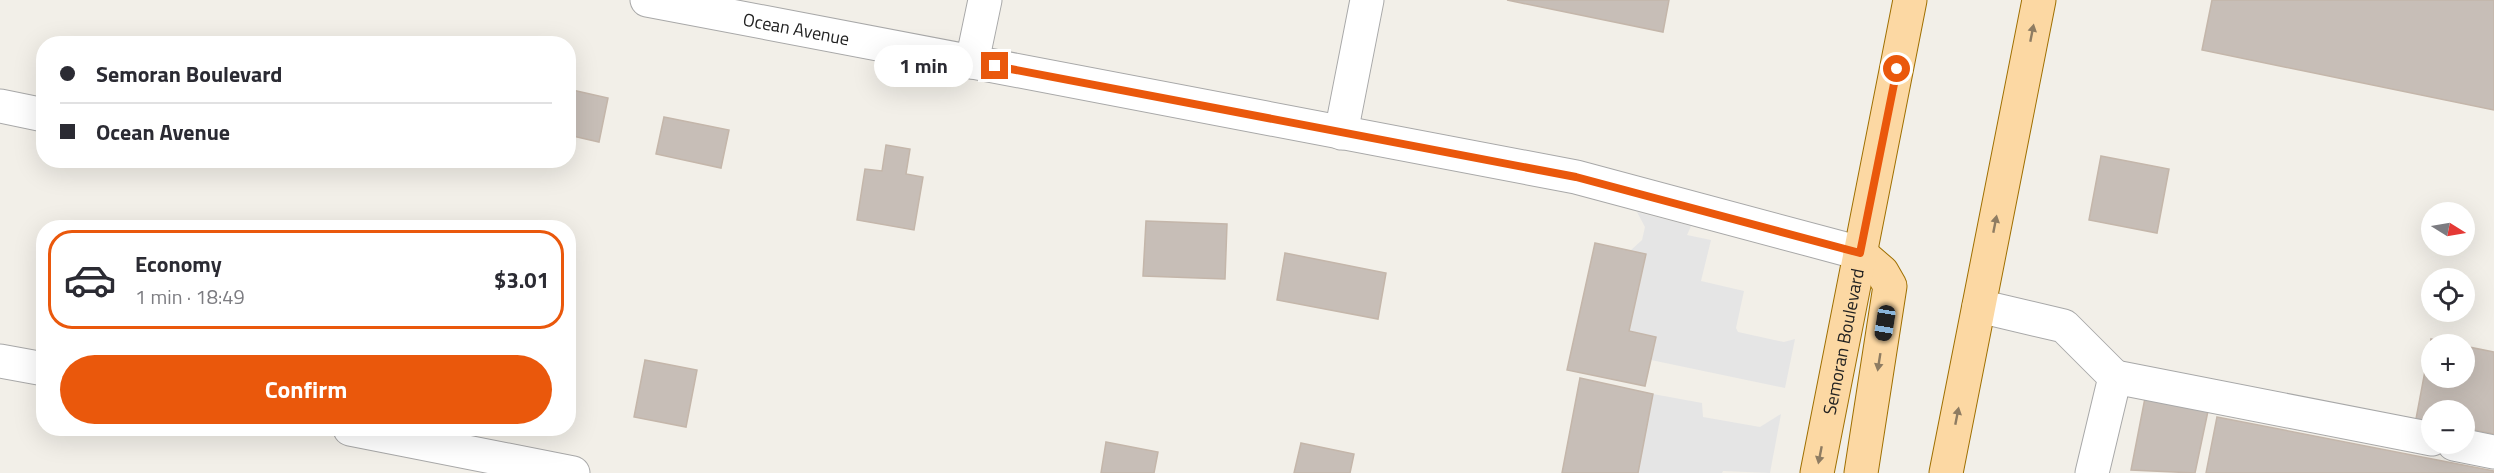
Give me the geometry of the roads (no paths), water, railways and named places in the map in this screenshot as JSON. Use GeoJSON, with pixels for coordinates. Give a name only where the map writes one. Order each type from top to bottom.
{"type":"FeatureCollection","features":[{"type":"Feature","properties":{"kind":"main road","name":"Semoran Boulevard"},"geometry":{"type":"LineString","coordinates":[[1817,473],[1910,0]]}},
{"type":"Feature","properties":{"kind":"main road"},"geometry":{"type":"LineString","coordinates":[[1946,473],[2039,0]]}},
{"type":"Feature","properties":{"kind":"main road"},"geometry":{"type":"LineString","coordinates":[[1860,253],[1882,272],[1890,286],[1861,473]]}},
{"type":"Feature","properties":{"kind":"street","name":"Ocean Avenue"},"geometry":{"type":"LineString","coordinates":[[647,0],[1576,177],[1860,253]]}},
{"type":"Feature","properties":{"kind":"street"},"geometry":{"type":"LineString","coordinates":[[972,62],[985,0]]}},
{"type":"Feature","properties":{"kind":"street"},"geometry":{"type":"LineString","coordinates":[[1341,133],[1367,0]]}},
{"type":"Feature","properties":{"kind":"street"},"geometry":{"type":"LineString","coordinates":[[0,106],[36,113]]}},
{"type":"Feature","properties":{"kind":"street"},"geometry":{"type":"LineString","coordinates":[[1979,306],[2064,326],[2115,377],[2421,438]]}},
{"type":"Feature","properties":{"kind":"street"},"geometry":{"type":"LineString","coordinates":[[0,361],[36,368]]}},
{"type":"Feature","properties":{"kind":"street"},"geometry":{"type":"LineString","coordinates":[[2092,473],[2115,377]]}},
{"type":"Feature","properties":{"kind":"street"},"geometry":{"type":"LineString","coordinates":[[385,436],[573,473]]}},
{"type":"Feature","properties":{"kind":"street"},"geometry":{"type":"LineString","coordinates":[[2475,448],[2494,452]]}}]}
